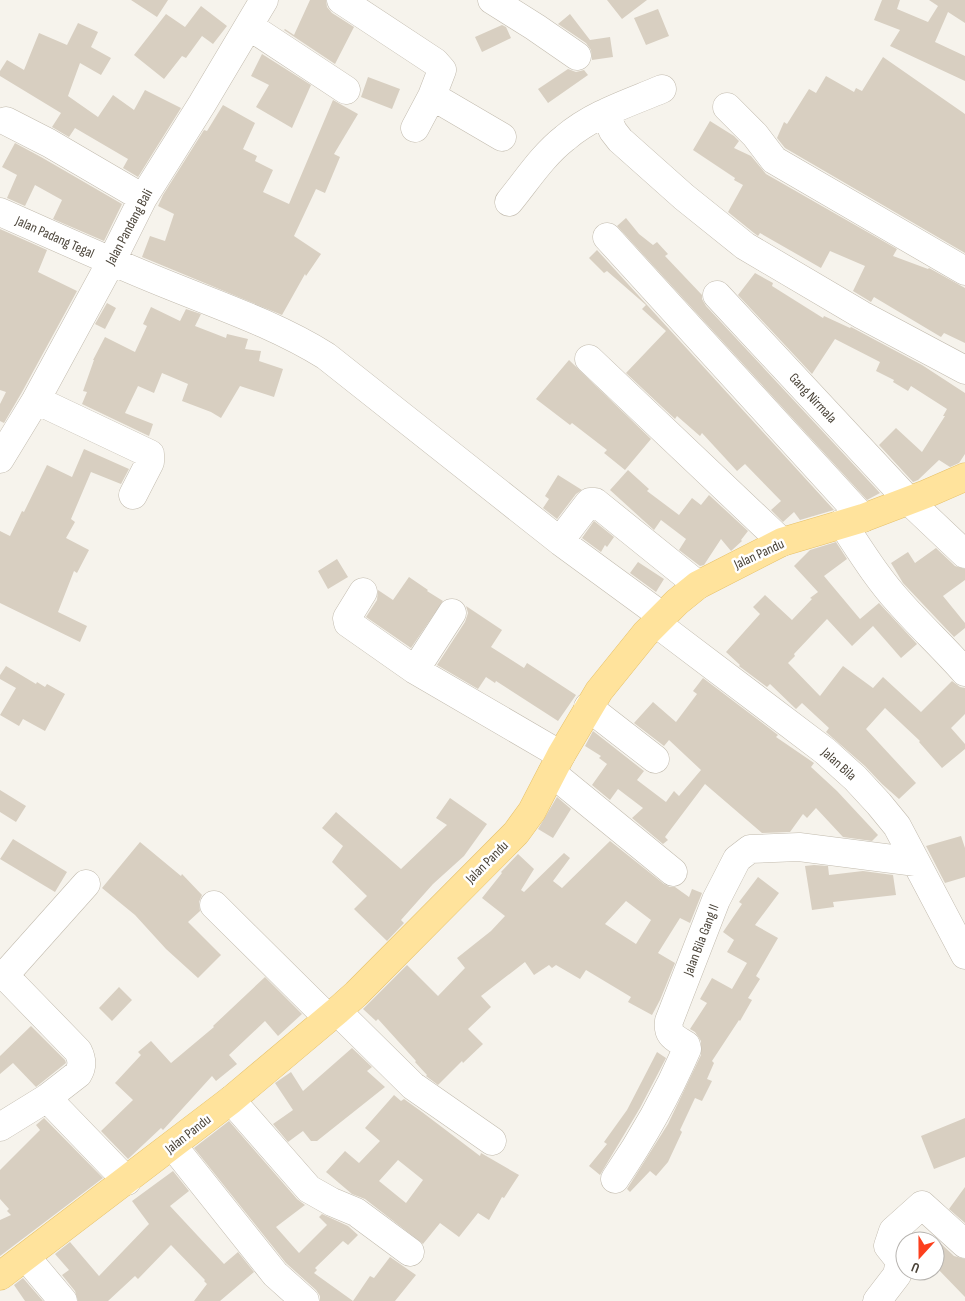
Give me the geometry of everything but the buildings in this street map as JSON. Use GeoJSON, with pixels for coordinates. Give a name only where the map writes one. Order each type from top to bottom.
{"type":"FeatureCollection","features":[{"type":"Feature","properties":{"kind":"main road","name":"Jalan Pandu"},"geometry":{"type":"LineString","coordinates":[[0,1276],[173,1146],[231,1100],[356,994],[516,833],[532,811],[556,764],[598,691],[659,619],[677,602],[698,585],[782,542],[852,521],[909,501],[965,477]]}},
{"type":"Feature","properties":{"kind":"street","name":"Jalan Pandang Bali"},"geometry":{"type":"LineString","coordinates":[[0,459],[36,400],[111,262],[143,198],[264,0]]}},
{"type":"Feature","properties":{"kind":"street"},"geometry":{"type":"LineString","coordinates":[[340,0],[435,62],[442,70],[432,96],[415,128]]}},
{"type":"Feature","properties":{"kind":"street"},"geometry":{"type":"LineString","coordinates":[[492,0],[577,56]]}},
{"type":"Feature","properties":{"kind":"street"},"geometry":{"type":"LineString","coordinates":[[249,26],[346,90]]}},
{"type":"Feature","properties":{"kind":"street"},"geometry":{"type":"LineString","coordinates":[[510,202],[555,146],[581,126],[662,89]]}},
{"type":"Feature","properties":{"kind":"street"},"geometry":{"type":"LineString","coordinates":[[432,96],[502,137]]}},
{"type":"Feature","properties":{"kind":"street"},"geometry":{"type":"LineString","coordinates":[[727,107],[755,135],[774,160],[965,271]]}},
{"type":"Feature","properties":{"kind":"street"},"geometry":{"type":"LineString","coordinates":[[606,113],[613,131],[620,140],[684,197],[745,246],[862,315],[965,370]]}},
{"type":"Feature","properties":{"kind":"street"},"geometry":{"type":"LineString","coordinates":[[6,121],[143,198]]}},
{"type":"Feature","properties":{"kind":"street","name":"Jalan Padang Tegal"},"geometry":{"type":"LineString","coordinates":[[0,212],[111,262],[277,329],[326,356],[659,619]]}},
{"type":"Feature","properties":{"kind":"street"},"geometry":{"type":"LineString","coordinates":[[607,237],[852,521],[879,579],[898,602],[965,672]]}},
{"type":"Feature","properties":{"kind":"street","name":"Gang Nirmala"},"geometry":{"type":"LineString","coordinates":[[717,295],[909,501],[965,554]]}},
{"type":"Feature","properties":{"kind":"street"},"geometry":{"type":"LineString","coordinates":[[589,359],[782,542]]}},
{"type":"Feature","properties":{"kind":"street"},"geometry":{"type":"LineString","coordinates":[[36,400],[150,454],[150,462],[133,495]]}},
{"type":"Feature","properties":{"kind":"street"},"geometry":{"type":"LineString","coordinates":[[565,534],[588,504],[594,502],[698,585]]}},
{"type":"Feature","properties":{"kind":"street"},"geometry":{"type":"LineString","coordinates":[[363,592],[348,618],[348,623],[556,764],[673,872]]}},
{"type":"Feature","properties":{"kind":"street"},"geometry":{"type":"LineString","coordinates":[[415,670],[452,613]]}},
{"type":"Feature","properties":{"kind":"street","name":"Jalan Bila"},"geometry":{"type":"LineString","coordinates":[[659,619],[825,751],[880,804],[897,826],[965,955]]}},
{"type":"Feature","properties":{"kind":"street"},"geometry":{"type":"LineString","coordinates":[[588,707],[655,759]]}},
{"type":"Feature","properties":{"kind":"street","name":"Jalan Bila Gang II"},"geometry":{"type":"LineString","coordinates":[[615,1179],[651,1123],[686,1051],[686,1045],[671,1036],[669,1021],[716,900],[736,858],[750,849],[799,847],[916,862]]}},
{"type":"Feature","properties":{"kind":"street"},"geometry":{"type":"LineString","coordinates":[[0,1127],[48,1098],[78,1074],[82,1064],[78,1051],[11,982],[9,973],[11,968],[86,884]]}},
{"type":"Feature","properties":{"kind":"street"},"geometry":{"type":"LineString","coordinates":[[214,905],[413,1086],[492,1142]]}},
{"type":"Feature","properties":{"kind":"street"},"geometry":{"type":"LineString","coordinates":[[48,1098],[127,1181]]}},
{"type":"Feature","properties":{"kind":"street"},"geometry":{"type":"LineString","coordinates":[[231,1100],[309,1189],[332,1202],[356,1212],[410,1252]]}},
{"type":"Feature","properties":{"kind":"street"},"geometry":{"type":"LineString","coordinates":[[173,1146],[275,1274],[304,1301]]}},
{"type":"Feature","properties":{"kind":"street"},"geometry":{"type":"LineString","coordinates":[[877,1301],[897,1275],[900,1261],[888,1246],[892,1231],[922,1206],[965,1244]]}},
{"type":"Feature","properties":{"kind":"street"},"geometry":{"type":"LineString","coordinates":[[26,1258],[62,1301]]}}]}
